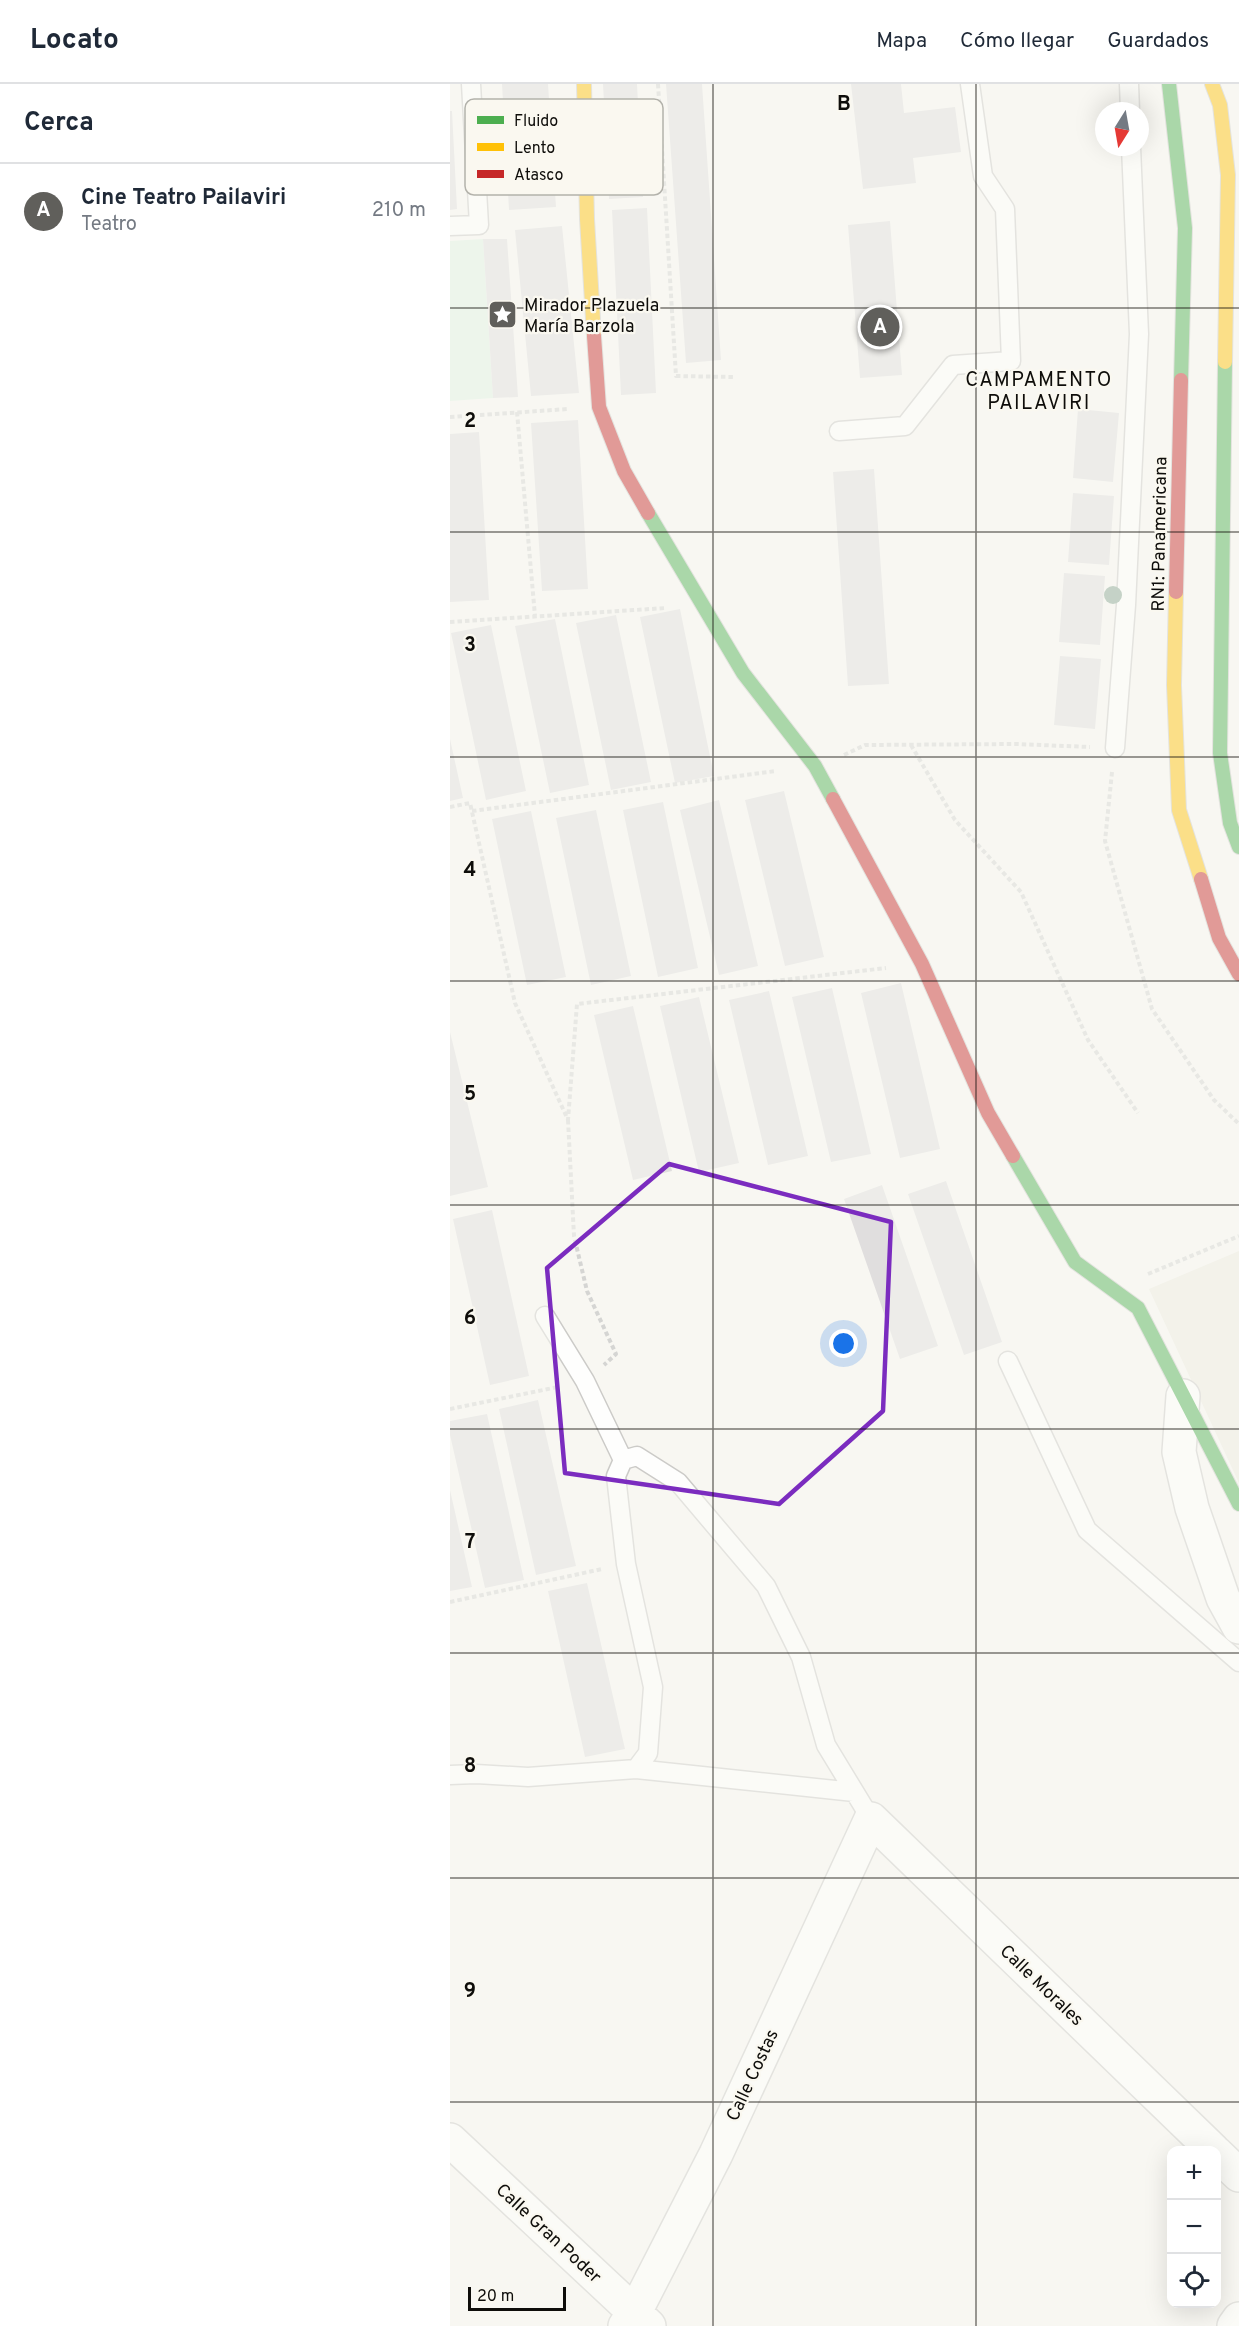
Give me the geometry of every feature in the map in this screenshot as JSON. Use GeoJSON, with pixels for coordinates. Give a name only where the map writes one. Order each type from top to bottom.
{"type":"FeatureCollection","features":[{"type":"Feature","properties":{"kind":"main road"},"geometry":{"type":"LineString","coordinates":[[584,84],[584,99]]}},
{"type":"Feature","properties":{"kind":"main road","name":"RN1: Panamericana"},"geometry":{"type":"LineString","coordinates":[[1169,84],[1185,228],[1174,685],[1179,810],[1219,938],[1239,974]]}},
{"type":"Feature","properties":{"kind":"main road"},"geometry":{"type":"LineString","coordinates":[[1212,84],[1220,105],[1228,175],[1220,753],[1230,823],[1239,848]]}},
{"type":"Feature","properties":{"kind":"main road"},"geometry":{"type":"LineString","coordinates":[[586,195],[599,407],[624,471],[743,673],[815,766],[922,963],[987,1113],[1075,1262],[1138,1308],[1239,1504]]}},
{"type":"Feature","properties":{"kind":"street"},"geometry":{"type":"LineString","coordinates":[[1183,1396],[1179,1452],[1192,1508],[1223,1598],[1239,1626]]}},
{"type":"Feature","properties":{"kind":"street","name":"Calle Morales"},"geometry":{"type":"LineString","coordinates":[[862,1806],[1209,2146]]}},
{"type":"Feature","properties":{"kind":"street","name":"Calle Costas"},"geometry":{"type":"LineString","coordinates":[[636,2322],[716,2154],[862,1806]]}},
{"type":"Feature","properties":{"kind":"street","name":"Calle Gran Poder"},"geometry":{"type":"LineString","coordinates":[[450,2140],[636,2322]]}},
{"type":"Feature","properties":{"kind":"street","name":"Calle Morales"},"geometry":{"type":"LineString","coordinates":[[1221,2158],[1239,2175]]}},
{"type":"Feature","properties":{"kind":"street"},"geometry":{"type":"LineString","coordinates":[[1233,2326],[1239,2319]]}},
{"type":"Feature","properties":{"kind":"lane"},"geometry":{"type":"LineString","coordinates":[[471,84],[472,99]]}},
{"type":"Feature","properties":{"kind":"lane"},"geometry":{"type":"LineString","coordinates":[[839,431],[905,426],[953,365],[1011,361],[1005,209],[983,176],[970,84]]}},
{"type":"Feature","properties":{"kind":"lane"},"geometry":{"type":"LineString","coordinates":[[1129,84],[1130,102]]}},
{"type":"Feature","properties":{"kind":"lane"},"geometry":{"type":"LineString","coordinates":[[1115,748],[1126,605],[1139,334],[1131,156]]}},
{"type":"Feature","properties":{"kind":"lane"},"geometry":{"type":"LineString","coordinates":[[450,226],[479,225],[477,195]]}},
{"type":"Feature","properties":{"kind":"lane"},"geometry":{"type":"LineString","coordinates":[[545,1316],[585,1381],[623,1460],[616,1476],[626,1564],[653,1687],[648,1754],[636,1769]]}},
{"type":"Feature","properties":{"kind":"lane"},"geometry":{"type":"LineString","coordinates":[[1008,1361],[1087,1530],[1239,1662]]}},
{"type":"Feature","properties":{"kind":"lane"},"geometry":{"type":"LineString","coordinates":[[623,1460],[638,1456],[678,1482],[766,1586],[801,1657],[826,1745],[862,1806]]}},
{"type":"Feature","properties":{"kind":"lane"},"geometry":{"type":"LineString","coordinates":[[450,1775],[528,1777],[636,1769],[862,1806]]}},
{"type":"Feature","properties":{"kind":"path"},"geometry":{"type":"LineString","coordinates":[[658,84],[659,99]]}},
{"type":"Feature","properties":{"kind":"path"},"geometry":{"type":"LineString","coordinates":[[663,165],[676,376],[735,377]]}},
{"type":"Feature","properties":{"kind":"path"},"geometry":{"type":"LineString","coordinates":[[450,417],[599,407]]}},
{"type":"Feature","properties":{"kind":"path"},"geometry":{"type":"LineString","coordinates":[[517,412],[535,616]]}},
{"type":"Feature","properties":{"kind":"path"},"geometry":{"type":"LineString","coordinates":[[450,622],[703,605]]}},
{"type":"Feature","properties":{"kind":"path"},"geometry":{"type":"LineString","coordinates":[[472,811],[815,766],[865,745],[1016,744],[1115,748],[1105,841],[1152,1009],[1214,1100],[1239,1124]]}},
{"type":"Feature","properties":{"kind":"path"},"geometry":{"type":"LineString","coordinates":[[910,745],[956,820],[1021,892],[1088,1040],[1138,1113]]}},
{"type":"Feature","properties":{"kind":"path"},"geometry":{"type":"LineString","coordinates":[[450,807],[470,803],[514,1003],[568,1120]]}},
{"type":"Feature","properties":{"kind":"path"},"geometry":{"type":"LineString","coordinates":[[450,1409],[585,1381],[616,1354],[587,1291],[574,1236],[568,1120],[577,1004],[922,963]]}},
{"type":"Feature","properties":{"kind":"path"},"geometry":{"type":"LineString","coordinates":[[1112,1289],[1239,1236]]}},
{"type":"Feature","properties":{"kind":"path"},"geometry":{"type":"LineString","coordinates":[[450,1602],[626,1564]]}},
{"type":"Feature","properties":{"kind":"highlighted area"},"geometry":{"type":"Polygon","coordinates":[[[669,1164],[891,1222],[883,1411],[779,1504],[565,1473],[547,1268],[669,1164]]]}},
{"type":"Feature","properties":{"kind":"shaded area"},"geometry":{"type":"Polygon","coordinates":[[[1239,1251],[1239,1483],[1149,1289],[1239,1251]]]}},
{"type":"Feature","properties":{"kind":"green space"},"geometry":{"type":"Polygon","coordinates":[[[483,239],[493,398],[450,401],[450,241],[483,239]]]}},
{"type":"Feature","properties":{"kind":"building"},"geometry":{"type":"Polygon","coordinates":[[[502,84],[548,84],[549,99],[503,99],[502,84]]]}},
{"type":"Feature","properties":{"kind":"building"},"geometry":{"type":"Polygon","coordinates":[[[603,84],[637,84],[638,99],[604,99],[603,84]]]}},
{"type":"Feature","properties":{"kind":"building"},"geometry":{"type":"Polygon","coordinates":[[[666,84],[702,84],[721,360],[686,363],[666,84]]]}},
{"type":"Feature","properties":{"kind":"building"},"geometry":{"type":"Polygon","coordinates":[[[851,84],[901,84],[904,113],[955,107],[961,152],[913,158],[916,183],[863,189],[851,84]]]}},
{"type":"Feature","properties":{"kind":"building"},"geometry":{"type":"Polygon","coordinates":[[[450,111],[452,111],[457,209],[450,210],[450,111]]]}},
{"type":"Feature","properties":{"kind":"building"},"geometry":{"type":"Polygon","coordinates":[[[508,195],[555,195],[556,207],[509,210],[508,195]]]}},
{"type":"Feature","properties":{"kind":"building"},"geometry":{"type":"Polygon","coordinates":[[[609,195],[643,195],[643,197],[609,199],[609,195]]]}},
{"type":"Feature","properties":{"kind":"building"},"geometry":{"type":"Polygon","coordinates":[[[647,208],[656,393],[621,395],[612,210],[647,208]]]}},
{"type":"Feature","properties":{"kind":"building"},"geometry":{"type":"Polygon","coordinates":[[[890,221],[902,375],[860,378],[848,225],[890,221]]]}},
{"type":"Feature","properties":{"kind":"building"},"geometry":{"type":"Polygon","coordinates":[[[562,226],[579,393],[531,396],[515,230],[562,226]]]}},
{"type":"Feature","properties":{"kind":"building"},"geometry":{"type":"Polygon","coordinates":[[[483,239],[507,239],[518,397],[493,398],[483,239]]]}},
{"type":"Feature","properties":{"kind":"building"},"geometry":{"type":"Polygon","coordinates":[[[1078,409],[1119,413],[1113,482],[1073,478],[1078,409]]]}},
{"type":"Feature","properties":{"kind":"building"},"geometry":{"type":"Polygon","coordinates":[[[578,420],[588,589],[542,591],[531,423],[578,420]]]}},
{"type":"Feature","properties":{"kind":"building"},"geometry":{"type":"Polygon","coordinates":[[[479,432],[489,600],[450,602],[450,434],[479,432]]]}},
{"type":"Feature","properties":{"kind":"building"},"geometry":{"type":"Polygon","coordinates":[[[874,469],[889,684],[848,686],[833,472],[874,469]]]}},
{"type":"Feature","properties":{"kind":"building"},"geometry":{"type":"Polygon","coordinates":[[[1073,493],[1114,496],[1109,565],[1068,562],[1073,493]]]}},
{"type":"Feature","properties":{"kind":"building"},"geometry":{"type":"Polygon","coordinates":[[[1064,573],[1105,576],[1100,645],[1059,642],[1064,573]]]}},
{"type":"Feature","properties":{"kind":"building"},"geometry":{"type":"Polygon","coordinates":[[[680,609],[714,776],[675,783],[640,617],[680,609]]]}},
{"type":"Feature","properties":{"kind":"building"},"geometry":{"type":"Polygon","coordinates":[[[616,615],[651,782],[611,790],[576,623],[616,615]]]}},
{"type":"Feature","properties":{"kind":"building"},"geometry":{"type":"Polygon","coordinates":[[[555,619],[589,785],[550,793],[515,626],[555,619]]]}},
{"type":"Feature","properties":{"kind":"building"},"geometry":{"type":"Polygon","coordinates":[[[491,625],[526,791],[486,800],[451,633],[491,625]]]}},
{"type":"Feature","properties":{"kind":"building"},"geometry":{"type":"Polygon","coordinates":[[[1060,656],[1101,659],[1095,729],[1054,725],[1060,656]]]}},
{"type":"Feature","properties":{"kind":"building"},"geometry":{"type":"Polygon","coordinates":[[[450,739],[463,798],[450,801],[450,739]]]}},
{"type":"Feature","properties":{"kind":"building"},"geometry":{"type":"Polygon","coordinates":[[[784,791],[824,957],[785,966],[745,800],[784,791]]]}},
{"type":"Feature","properties":{"kind":"building"},"geometry":{"type":"Polygon","coordinates":[[[719,800],[758,966],[719,975],[680,810],[719,800]]]}},
{"type":"Feature","properties":{"kind":"building"},"geometry":{"type":"Polygon","coordinates":[[[663,802],[698,968],[658,977],[623,810],[663,802]]]}},
{"type":"Feature","properties":{"kind":"building"},"geometry":{"type":"Polygon","coordinates":[[[596,810],[631,976],[591,985],[556,818],[596,810]]]}},
{"type":"Feature","properties":{"kind":"building"},"geometry":{"type":"Polygon","coordinates":[[[531,811],[566,977],[527,985],[492,819],[531,811]]]}},
{"type":"Feature","properties":{"kind":"building"},"geometry":{"type":"Polygon","coordinates":[[[901,983],[940,1149],[900,1158],[861,993],[901,983]]]}},
{"type":"Feature","properties":{"kind":"building"},"geometry":{"type":"Polygon","coordinates":[[[832,988],[871,1154],[831,1162],[792,997],[832,988]]]}},
{"type":"Feature","properties":{"kind":"building"},"geometry":{"type":"Polygon","coordinates":[[[769,991],[808,1156],[768,1165],[729,1000],[769,991]]]}},
{"type":"Feature","properties":{"kind":"building"},"geometry":{"type":"Polygon","coordinates":[[[699,997],[739,1163],[699,1172],[660,1006],[699,997]]]}},
{"type":"Feature","properties":{"kind":"building"},"geometry":{"type":"Polygon","coordinates":[[[633,1006],[672,1171],[633,1180],[594,1015],[633,1006]]]}},
{"type":"Feature","properties":{"kind":"building"},"geometry":{"type":"Polygon","coordinates":[[[450,1032],[488,1187],[450,1196],[450,1032]]]}},
{"type":"Feature","properties":{"kind":"building"},"geometry":{"type":"Polygon","coordinates":[[[946,1181],[1002,1342],[964,1355],[908,1194],[946,1181]]]}},
{"type":"Feature","properties":{"kind":"building"},"geometry":{"type":"Polygon","coordinates":[[[882,1185],[938,1346],[900,1359],[844,1199],[882,1185]]]}},
{"type":"Feature","properties":{"kind":"building"},"geometry":{"type":"Polygon","coordinates":[[[492,1210],[529,1376],[490,1385],[453,1219],[492,1210]]]}},
{"type":"Feature","properties":{"kind":"building"},"geometry":{"type":"Polygon","coordinates":[[[538,1400],[576,1566],[536,1575],[499,1409],[538,1400]]]}},
{"type":"Feature","properties":{"kind":"building"},"geometry":{"type":"Polygon","coordinates":[[[487,1414],[524,1580],[485,1588],[450,1435],[450,1421],[487,1414]]]}},
{"type":"Feature","properties":{"kind":"building"},"geometry":{"type":"Polygon","coordinates":[[[450,1490],[472,1587],[450,1591],[450,1490]]]}},
{"type":"Feature","properties":{"kind":"building"},"geometry":{"type":"Polygon","coordinates":[[[587,1583],[625,1749],[585,1757],[548,1591],[587,1583]]]}},
{"type":"Feature","properties":{"kind":"traffic: fast"},"geometry":{"type":"LineString","coordinates":[[1169,84],[1185,228],[1181,380]]}},
{"type":"Feature","properties":{"kind":"traffic: fast"},"geometry":{"type":"LineString","coordinates":[[1225,362],[1220,753],[1230,823],[1239,847]]}},
{"type":"Feature","properties":{"kind":"traffic: fast"},"geometry":{"type":"LineString","coordinates":[[648,513],[743,673],[815,766],[833,799]]}},
{"type":"Feature","properties":{"kind":"traffic: fast"},"geometry":{"type":"LineString","coordinates":[[1013,1156],[1075,1262],[1138,1308],[1239,1504]]}},
{"type":"Feature","properties":{"kind":"traffic: slow"},"geometry":{"type":"LineString","coordinates":[[584,84],[584,99]]}},
{"type":"Feature","properties":{"kind":"traffic: slow"},"geometry":{"type":"LineString","coordinates":[[1212,84],[1220,105],[1228,175],[1225,362]]}},
{"type":"Feature","properties":{"kind":"traffic: slow"},"geometry":{"type":"LineString","coordinates":[[586,195],[594,336]]}},
{"type":"Feature","properties":{"kind":"traffic: slow"},"geometry":{"type":"LineString","coordinates":[[1176,592],[1174,685],[1179,810],[1201,879]]}},
{"type":"Feature","properties":{"kind":"traffic: jam"},"geometry":{"type":"LineString","coordinates":[[594,336],[599,407],[624,471],[648,513]]}},
{"type":"Feature","properties":{"kind":"traffic: jam"},"geometry":{"type":"LineString","coordinates":[[1176,592],[1181,380]]}},
{"type":"Feature","properties":{"kind":"traffic: jam"},"geometry":{"type":"LineString","coordinates":[[833,799],[922,964],[988,1113],[1013,1156]]}},
{"type":"Feature","properties":{"kind":"traffic: jam"},"geometry":{"type":"LineString","coordinates":[[1201,879],[1219,938],[1239,974]]}},
{"type":"Feature","properties":{"kind":"place","name":"Mirador Plazuela María Barzola"},"geometry":{"type":"Point","coordinates":[503,315]}},
{"type":"Feature","properties":{"kind":"place","name":"Cine Teatro Pailaviri"},"geometry":{"type":"Point","coordinates":[880,327]}},
{"type":"Feature","properties":{"kind":"district","name":"CAMPAMENTO PAILAVIRI"},"geometry":{"type":"Point","coordinates":[1039,390]}}]}
